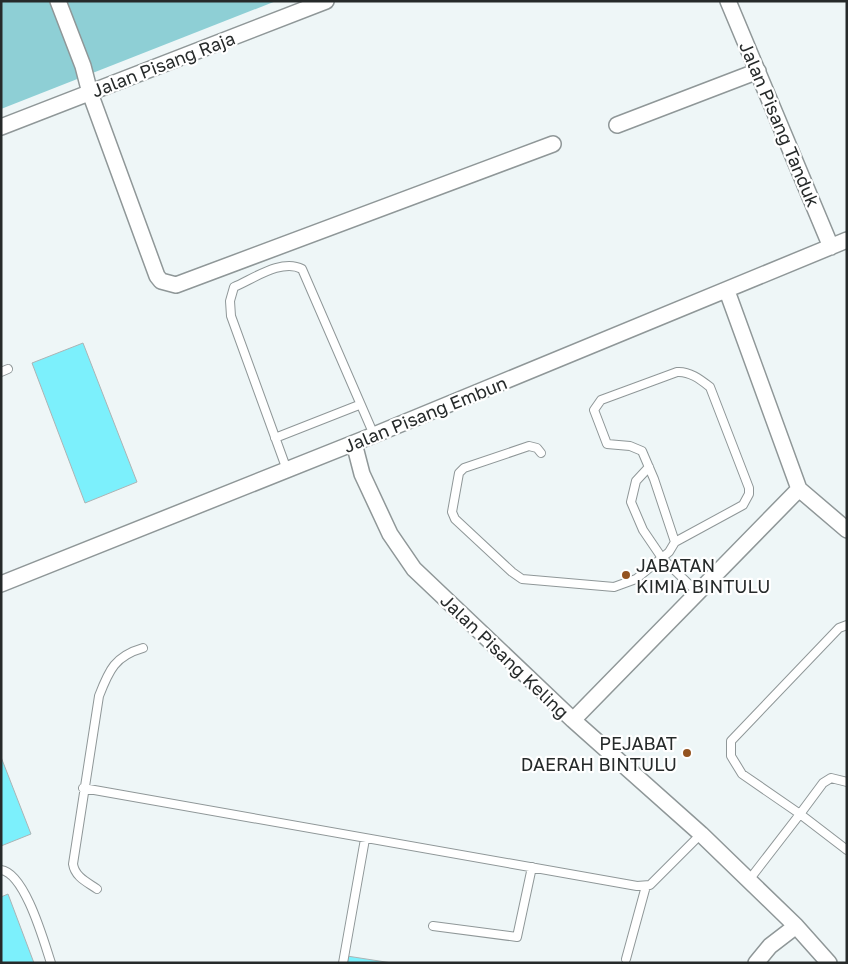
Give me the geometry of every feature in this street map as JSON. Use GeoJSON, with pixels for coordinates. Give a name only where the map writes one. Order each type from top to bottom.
{"type":"FeatureCollection","features":[{"type":"Feature","properties":{"kind":"street"},"geometry":{"type":"LineString","coordinates":[[58,1],[160,281],[176,285],[553,144]]}},
{"type":"Feature","properties":{"kind":"street","name":"Jalan Pisang Raja"},"geometry":{"type":"LineString","coordinates":[[1,127],[326,1]]}},
{"type":"Feature","properties":{"kind":"street","name":"Jalan Pisang Tanduk"},"geometry":{"type":"LineString","coordinates":[[728,1],[830,247]]}},
{"type":"Feature","properties":{"kind":"street"},"geometry":{"type":"LineString","coordinates":[[617,125],[758,71]]}},
{"type":"Feature","properties":{"kind":"street","name":"Jalan Pisang Embun"},"geometry":{"type":"LineString","coordinates":[[1,584],[354,444],[847,240]]}},
{"type":"Feature","properties":{"kind":"street"},"geometry":{"type":"LineString","coordinates":[[727,291],[799,489],[847,530]]}},
{"type":"Feature","properties":{"kind":"street","name":"Jalan Pisang Keling"},"geometry":{"type":"LineString","coordinates":[[354,444],[362,474],[390,534],[414,569],[573,720],[701,834],[796,926],[829,963]]}},
{"type":"Feature","properties":{"kind":"street"},"geometry":{"type":"LineString","coordinates":[[573,720],[799,489]]}},
{"type":"Feature","properties":{"kind":"street"},"geometry":{"type":"LineString","coordinates":[[756,963],[770,946],[796,926]]}},
{"type":"Feature","properties":{"kind":"lane"},"geometry":{"type":"LineString","coordinates":[[288,470],[231,316],[230,301],[234,287],[283,266],[293,264],[302,269],[359,405],[374,435]]}},
{"type":"Feature","properties":{"kind":"lane"},"geometry":{"type":"LineString","coordinates":[[541,453],[537,448],[529,446],[464,468],[458,473],[452,512],[455,519],[522,579],[614,587],[636,579],[662,558],[675,542],[744,505],[749,494],[710,386],[691,374],[678,372],[601,400],[594,410],[604,441],[611,446],[637,448],[642,451],[675,542]]}},
{"type":"Feature","properties":{"kind":"lane"},"geometry":{"type":"LineString","coordinates":[[275,438],[359,405]]}},
{"type":"Feature","properties":{"kind":"lane"},"geometry":{"type":"LineString","coordinates":[[649,467],[636,481],[631,502],[644,530],[662,558],[698,593]]}},
{"type":"Feature","properties":{"kind":"lane"},"geometry":{"type":"LineString","coordinates":[[847,625],[839,628],[731,741],[731,756],[742,774],[800,814],[847,850]]}},
{"type":"Feature","properties":{"kind":"lane"},"geometry":{"type":"LineString","coordinates":[[98,889],[74,871],[73,864],[83,788],[99,696],[108,674],[119,658],[144,648]]}},
{"type":"Feature","properties":{"kind":"lane"},"geometry":{"type":"LineString","coordinates":[[749,880],[823,783],[831,778],[847,782]]}},
{"type":"Feature","properties":{"kind":"lane"},"geometry":{"type":"LineString","coordinates":[[83,788],[365,839],[646,886],[654,882],[701,834]]}},
{"type":"Feature","properties":{"kind":"lane"},"geometry":{"type":"LineString","coordinates":[[342,963],[365,839]]}},
{"type":"Feature","properties":{"kind":"lane"},"geometry":{"type":"LineString","coordinates":[[433,926],[517,937],[532,867]]}},
{"type":"Feature","properties":{"kind":"lane"},"geometry":{"type":"LineString","coordinates":[[1,870],[11,874],[31,905],[51,963]]}},
{"type":"Feature","properties":{"kind":"lane"},"geometry":{"type":"LineString","coordinates":[[626,959],[646,886]]}},
{"type":"Feature","properties":{"kind":"shaded area"},"geometry":{"type":"Polygon","coordinates":[[[1,1],[276,1],[1,109],[1,1]]]}},
{"type":"Feature","properties":{"kind":"building"},"geometry":{"type":"Polygon","coordinates":[[[83,343],[137,482],[85,503],[32,363],[83,343]]]}},
{"type":"Feature","properties":{"kind":"building"},"geometry":{"type":"Polygon","coordinates":[[[1,757],[31,834],[1,846],[1,757]]]}},
{"type":"Feature","properties":{"kind":"building"},"geometry":{"type":"Polygon","coordinates":[[[8,894],[34,963],[1,963],[1,897],[8,894]]]}},
{"type":"Feature","properties":{"kind":"building"},"geometry":{"type":"Polygon","coordinates":[[[347,956],[392,963],[346,963],[347,956]]]}},
{"type":"Feature","properties":{"kind":"place","name":"JABATAN KIMIA BINTULU"},"geometry":{"type":"Point","coordinates":[626,575]}},
{"type":"Feature","properties":{"kind":"place","name":"PEJABAT DAERAH BINTULU"},"geometry":{"type":"Point","coordinates":[687,753]}}]}
